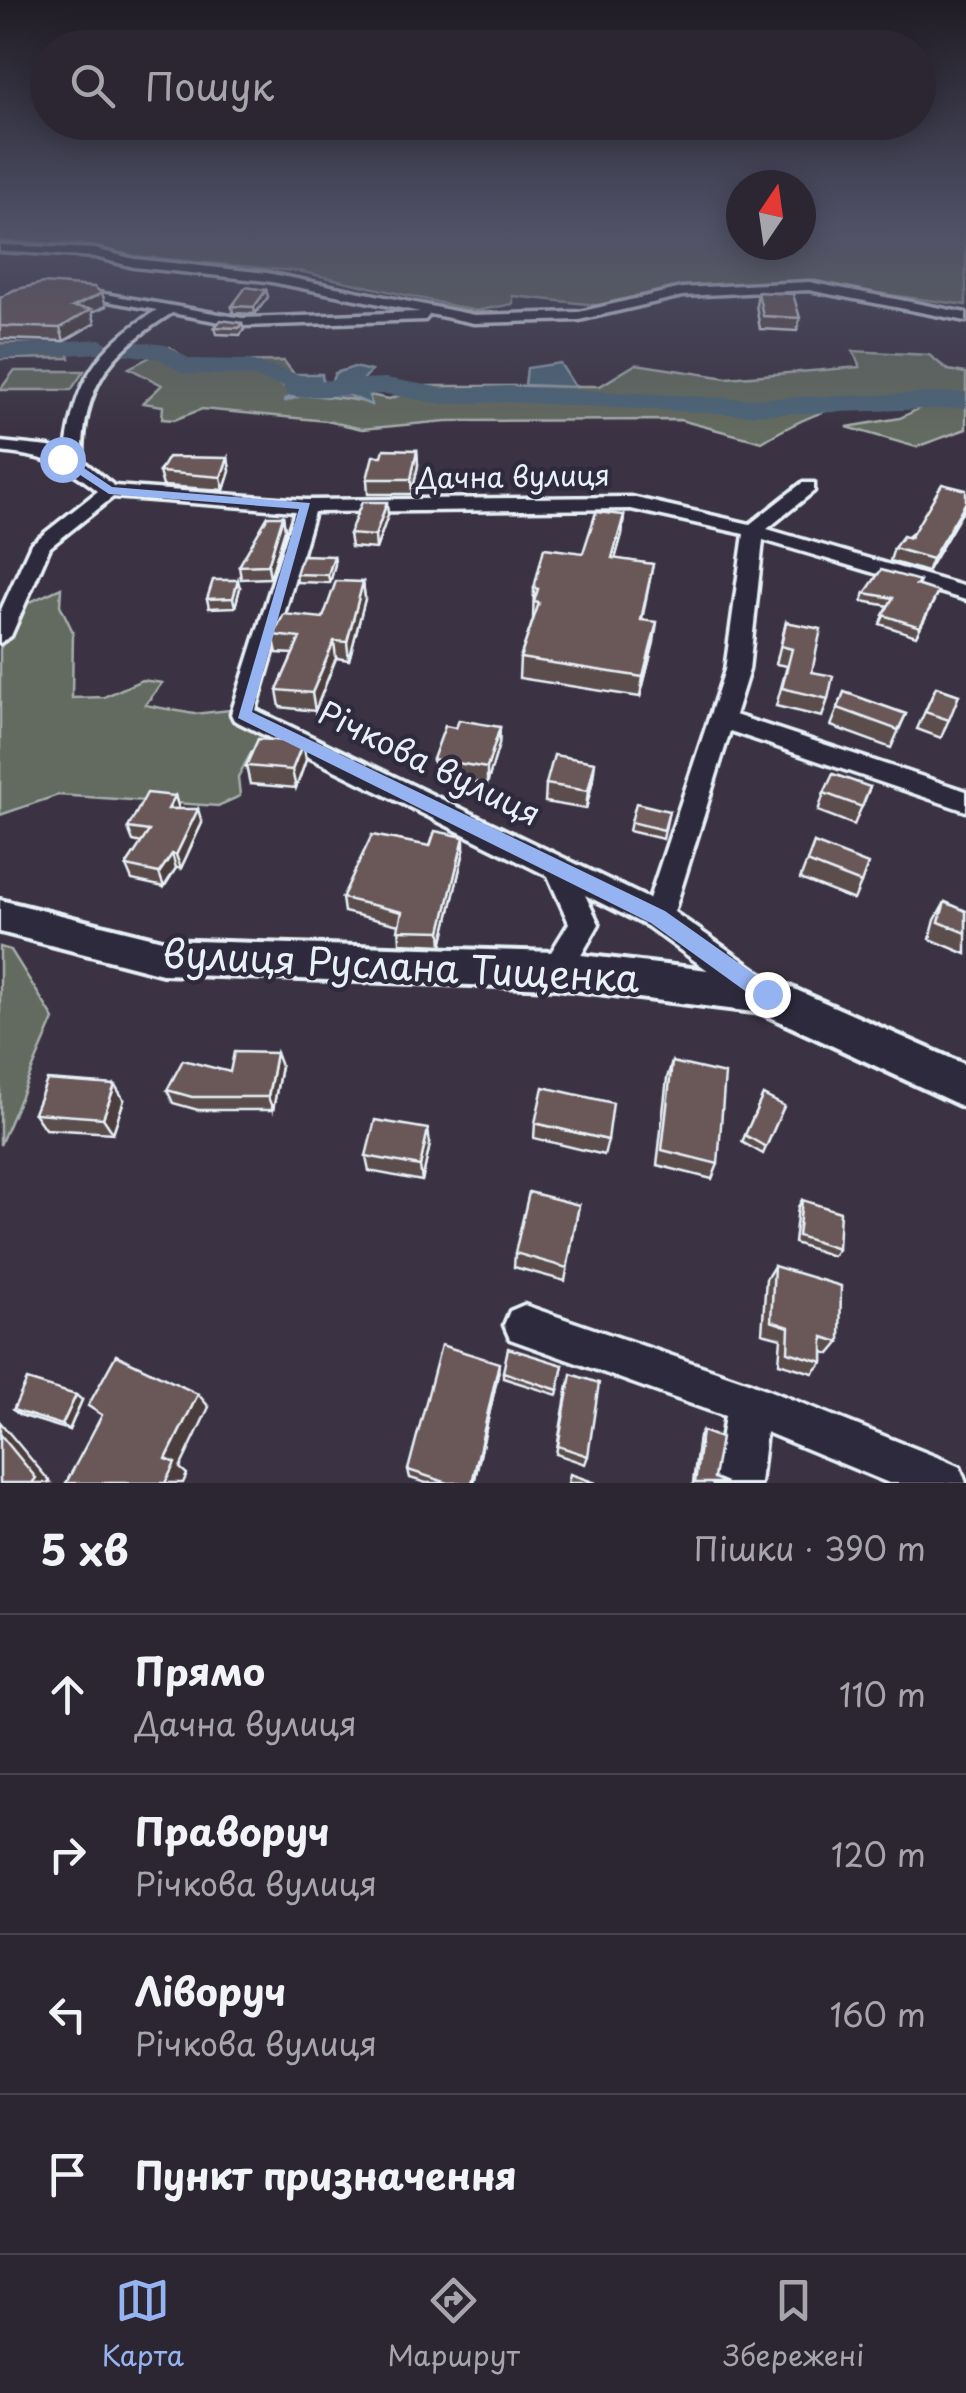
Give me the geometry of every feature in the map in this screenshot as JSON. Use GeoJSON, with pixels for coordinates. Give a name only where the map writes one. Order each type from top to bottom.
{"type":"FeatureCollection","features":[{"type":"Feature","properties":{"kind":"street"},"geometry":{"type":"LineString","coordinates":[[103,293],[110,299],[242,322],[450,314]]}},
{"type":"Feature","properties":{"kind":"street"},"geometry":{"type":"LineString","coordinates":[[347,293],[492,320],[579,316],[677,293]]}},
{"type":"Feature","properties":{"kind":"street"},"geometry":{"type":"LineString","coordinates":[[845,293],[966,317]]}},
{"type":"Feature","properties":{"kind":"street"},"geometry":{"type":"LineString","coordinates":[[74,463],[72,442],[102,360],[122,338],[167,310]]}},
{"type":"Feature","properties":{"kind":"street"},"geometry":{"type":"LineString","coordinates":[[0,446],[48,452],[74,463],[109,491],[41,544],[0,636]]}},
{"type":"Feature","properties":{"kind":"street"},"geometry":{"type":"LineString","coordinates":[[658,917],[737,670],[754,531],[784,502],[808,487]]}},
{"type":"Feature","properties":{"kind":"street","name":"Дачна вулиця"},"geometry":{"type":"LineString","coordinates":[[109,491],[306,506],[458,507],[599,502],[646,506],[754,531],[966,594]]}},
{"type":"Feature","properties":{"kind":"street","name":"Річкова вулиця"},"geometry":{"type":"LineString","coordinates":[[306,506],[243,714],[658,917],[767,994]]}},
{"type":"Feature","properties":{"kind":"street"},"geometry":{"type":"LineString","coordinates":[[718,720],[750,726],[966,801]]}},
{"type":"Feature","properties":{"kind":"street"},"geometry":{"type":"LineString","coordinates":[[556,865],[584,924],[556,970]]}},
{"type":"Feature","properties":{"kind":"street","name":"вулиця Руслана Тищенка"},"geometry":{"type":"LineString","coordinates":[[0,916],[162,957],[556,970],[767,994],[966,1087]]}},
{"type":"Feature","properties":{"kind":"street"},"geometry":{"type":"LineString","coordinates":[[524,1324],[748,1402],[944,1483]]}},
{"type":"Feature","properties":{"kind":"street"},"geometry":{"type":"LineString","coordinates":[[738,1483],[748,1402]]}},
{"type":"Feature","properties":{"kind":"shaded area"},"geometry":{"type":"Polygon","coordinates":[[[397,293],[655,293],[605,306],[513,296],[513,304],[476,311],[397,293]]]}},
{"type":"Feature","properties":{"kind":"shaded area"},"geometry":{"type":"Polygon","coordinates":[[[876,293],[966,293],[966,305],[876,293]]]}},
{"type":"Feature","properties":{"kind":"shaded area"},"geometry":{"type":"Polygon","coordinates":[[[0,343],[40,344],[47,352],[68,352],[70,358],[0,359],[0,343]]]}},
{"type":"Feature","properties":{"kind":"shaded area"},"geometry":{"type":"Polygon","coordinates":[[[170,347],[190,362],[284,361],[294,374],[279,383],[290,389],[370,404],[370,395],[389,399],[426,386],[600,386],[636,364],[727,378],[860,367],[853,351],[929,355],[948,370],[966,373],[966,429],[916,447],[847,427],[900,418],[928,404],[883,400],[821,412],[762,442],[680,420],[446,421],[362,429],[327,421],[202,409],[174,420],[162,419],[163,406],[143,403],[162,385],[129,368],[170,347]]]}},
{"type":"Feature","properties":{"kind":"shaded area"},"geometry":{"type":"Polygon","coordinates":[[[14,371],[84,371],[71,390],[0,390],[14,371]]]}},
{"type":"Feature","properties":{"kind":"shaded area"},"geometry":{"type":"Polygon","coordinates":[[[61,588],[60,605],[73,632],[72,698],[104,697],[142,680],[162,683],[145,705],[194,714],[239,709],[301,753],[252,751],[238,777],[240,796],[218,806],[58,795],[0,815],[0,649],[21,606],[61,588]]]}},
{"type":"Feature","properties":{"kind":"shaded area"},"geometry":{"type":"Polygon","coordinates":[[[0,947],[11,950],[54,1019],[0,1145],[0,947]]]}},
{"type":"Feature","properties":{"kind":"water"},"geometry":{"type":"Polygon","coordinates":[[[560,363],[575,387],[525,385],[527,368],[560,363]]]}},
{"type":"Feature","properties":{"kind":"water"},"geometry":{"type":"Polygon","coordinates":[[[354,367],[371,371],[361,382],[415,389],[369,390],[371,405],[348,395],[297,396],[294,374],[322,374],[323,383],[331,383],[335,373],[354,367]]]}},
{"type":"Feature","properties":{"kind":"building"},"geometry":{"type":"Polygon","coordinates":[[[8,293],[102,293],[73,307],[91,309],[60,328],[0,326],[0,298],[8,293]]]}},
{"type":"Feature","properties":{"kind":"building"},"geometry":{"type":"Polygon","coordinates":[[[241,293],[264,293],[254,307],[232,306],[241,293]]]}},
{"type":"Feature","properties":{"kind":"building"},"geometry":{"type":"Polygon","coordinates":[[[758,293],[793,294],[800,318],[763,316],[758,293]]]}},
{"type":"Feature","properties":{"kind":"building"},"geometry":{"type":"Polygon","coordinates":[[[221,320],[242,323],[239,328],[215,327],[221,320]]]}},
{"type":"Feature","properties":{"kind":"building"},"geometry":{"type":"Polygon","coordinates":[[[384,449],[417,450],[411,479],[367,479],[373,456],[382,456],[384,449]]]}},
{"type":"Feature","properties":{"kind":"building"},"geometry":{"type":"Polygon","coordinates":[[[168,457],[228,458],[221,477],[159,472],[168,457]]]}},
{"type":"Feature","properties":{"kind":"building"},"geometry":{"type":"Polygon","coordinates":[[[942,484],[966,490],[966,502],[932,559],[894,548],[903,536],[910,538],[942,484]]]}},
{"type":"Feature","properties":{"kind":"building"},"geometry":{"type":"Polygon","coordinates":[[[362,502],[387,502],[375,536],[349,534],[362,502]]]}},
{"type":"Feature","properties":{"kind":"building"},"geometry":{"type":"Polygon","coordinates":[[[596,512],[624,515],[612,558],[653,564],[641,620],[657,622],[643,677],[520,658],[539,603],[534,602],[538,589],[534,588],[544,548],[583,553],[596,512]]]}},
{"type":"Feature","properties":{"kind":"building"},"geometry":{"type":"Polygon","coordinates":[[[268,516],[283,516],[268,565],[239,566],[268,516]]]}},
{"type":"Feature","properties":{"kind":"building"},"geometry":{"type":"Polygon","coordinates":[[[302,555],[334,556],[328,575],[296,574],[302,555]]]}},
{"type":"Feature","properties":{"kind":"building"},"geometry":{"type":"Polygon","coordinates":[[[881,570],[920,581],[916,585],[938,592],[920,627],[883,615],[893,598],[865,593],[881,570]]]}},
{"type":"Feature","properties":{"kind":"building"},"geometry":{"type":"Polygon","coordinates":[[[213,580],[238,580],[233,598],[207,599],[213,580]]]}},
{"type":"Feature","properties":{"kind":"building"},"geometry":{"type":"Polygon","coordinates":[[[336,581],[363,582],[347,642],[334,641],[312,693],[277,690],[300,638],[273,635],[284,614],[323,618],[336,581]]]}},
{"type":"Feature","properties":{"kind":"building"},"geometry":{"type":"Polygon","coordinates":[[[786,622],[821,629],[812,672],[833,676],[828,699],[782,688],[792,649],[781,646],[786,622]]]}},
{"type":"Feature","properties":{"kind":"building"},"geometry":{"type":"Polygon","coordinates":[[[936,687],[959,695],[949,720],[925,712],[936,687]]]}},
{"type":"Feature","properties":{"kind":"building"},"geometry":{"type":"Polygon","coordinates":[[[844,692],[906,714],[898,730],[838,708],[844,692]]]}},
{"type":"Feature","properties":{"kind":"building"},"geometry":{"type":"Polygon","coordinates":[[[459,720],[500,727],[487,768],[433,759],[445,726],[456,728],[459,720]]]}},
{"type":"Feature","properties":{"kind":"building"},"geometry":{"type":"Polygon","coordinates":[[[258,739],[303,742],[292,770],[246,766],[258,739]]]}},
{"type":"Feature","properties":{"kind":"building"},"geometry":{"type":"Polygon","coordinates":[[[554,755],[595,762],[588,791],[546,784],[554,755]]]}},
{"type":"Feature","properties":{"kind":"building"},"geometry":{"type":"Polygon","coordinates":[[[833,774],[870,787],[862,807],[824,793],[833,774]]]}},
{"type":"Feature","properties":{"kind":"building"},"geometry":{"type":"Polygon","coordinates":[[[147,793],[175,796],[168,809],[198,809],[176,855],[172,854],[159,873],[126,866],[149,831],[128,828],[147,793]]]}},
{"type":"Feature","properties":{"kind":"building"},"geometry":{"type":"Polygon","coordinates":[[[636,803],[669,811],[664,830],[631,822],[636,803]]]}},
{"type":"Feature","properties":{"kind":"building"},"geometry":{"type":"Polygon","coordinates":[[[435,831],[464,837],[441,931],[398,930],[402,912],[342,898],[372,835],[430,846],[435,831]]]}},
{"type":"Feature","properties":{"kind":"building"},"geometry":{"type":"Polygon","coordinates":[[[814,843],[868,864],[861,883],[807,862],[814,843]]]}},
{"type":"Feature","properties":{"kind":"building"},"geometry":{"type":"Polygon","coordinates":[[[945,902],[966,911],[966,933],[939,922],[945,902]]]}},
{"type":"Feature","properties":{"kind":"building"},"geometry":{"type":"Polygon","coordinates":[[[234,1052],[276,1053],[268,1097],[192,1097],[167,1090],[183,1060],[230,1072],[234,1052]]]}},
{"type":"Feature","properties":{"kind":"building"},"geometry":{"type":"Polygon","coordinates":[[[672,1062],[725,1074],[718,1164],[662,1150],[672,1062]]]}},
{"type":"Feature","properties":{"kind":"building"},"geometry":{"type":"Polygon","coordinates":[[[47,1080],[115,1085],[103,1118],[34,1113],[47,1080]]]}},
{"type":"Feature","properties":{"kind":"building"},"geometry":{"type":"Polygon","coordinates":[[[543,1087],[613,1103],[608,1140],[535,1123],[543,1087]]]}},
{"type":"Feature","properties":{"kind":"building"},"geometry":{"type":"Polygon","coordinates":[[[763,1095],[784,1106],[766,1147],[745,1135],[763,1095]]]}},
{"type":"Feature","properties":{"kind":"building"},"geometry":{"type":"Polygon","coordinates":[[[375,1120],[428,1129],[420,1166],[366,1156],[375,1120]]]}},
{"type":"Feature","properties":{"kind":"building"},"geometry":{"type":"Polygon","coordinates":[[[529,1192],[579,1205],[567,1268],[515,1253],[529,1192]]]}},
{"type":"Feature","properties":{"kind":"building"},"geometry":{"type":"Polygon","coordinates":[[[802,1200],[840,1212],[838,1249],[798,1236],[802,1200]]]}},
{"type":"Feature","properties":{"kind":"building"},"geometry":{"type":"Polygon","coordinates":[[[774,1266],[841,1286],[840,1342],[823,1337],[823,1362],[788,1352],[789,1327],[771,1321],[774,1266]]]}},
{"type":"Feature","properties":{"kind":"building"},"geometry":{"type":"Polygon","coordinates":[[[441,1345],[499,1363],[472,1483],[448,1483],[408,1470],[441,1345]]]}},
{"type":"Feature","properties":{"kind":"building"},"geometry":{"type":"Polygon","coordinates":[[[508,1348],[563,1365],[558,1390],[503,1372],[508,1348]]]}},
{"type":"Feature","properties":{"kind":"building"},"geometry":{"type":"Polygon","coordinates":[[[116,1355],[198,1394],[166,1459],[175,1463],[165,1483],[66,1483],[102,1415],[88,1406],[116,1355]]]}},
{"type":"Feature","properties":{"kind":"building"},"geometry":{"type":"Polygon","coordinates":[[[571,1374],[599,1383],[588,1456],[558,1446],[571,1374]]]}},
{"type":"Feature","properties":{"kind":"building"},"geometry":{"type":"Polygon","coordinates":[[[27,1380],[76,1395],[62,1425],[13,1410],[27,1380]]]}},
{"type":"Feature","properties":{"kind":"building"},"geometry":{"type":"Polygon","coordinates":[[[702,1431],[721,1438],[714,1478],[726,1483],[695,1483],[702,1431]]]}},
{"type":"Feature","properties":{"kind":"building"},"geometry":{"type":"Polygon","coordinates":[[[0,1434],[36,1478],[32,1483],[0,1483],[0,1434]]]}},
{"type":"Feature","properties":{"kind":"building"},"geometry":{"type":"Polygon","coordinates":[[[570,1474],[596,1483],[568,1483],[570,1474]]]}},
{"type":"Feature","properties":{"kind":"waterway"},"geometry":{"type":"LineString","coordinates":[[0,352],[100,346]]}},
{"type":"Feature","properties":{"kind":"waterway"},"geometry":{"type":"LineString","coordinates":[[122,347],[166,352],[184,366],[250,368],[294,381],[297,389],[386,386],[443,396],[509,394],[744,407],[966,400]]}},
{"type":"Feature","properties":{"kind":"waterway"},"geometry":{"type":"LineString","coordinates":[[286,400],[297,396]]}},
{"type":"Feature","properties":{"kind":"route"},"geometry":{"type":"LineString","coordinates":[[62,459],[74,463],[109,491],[306,506],[243,714],[658,917],[767,994]]}}]}
